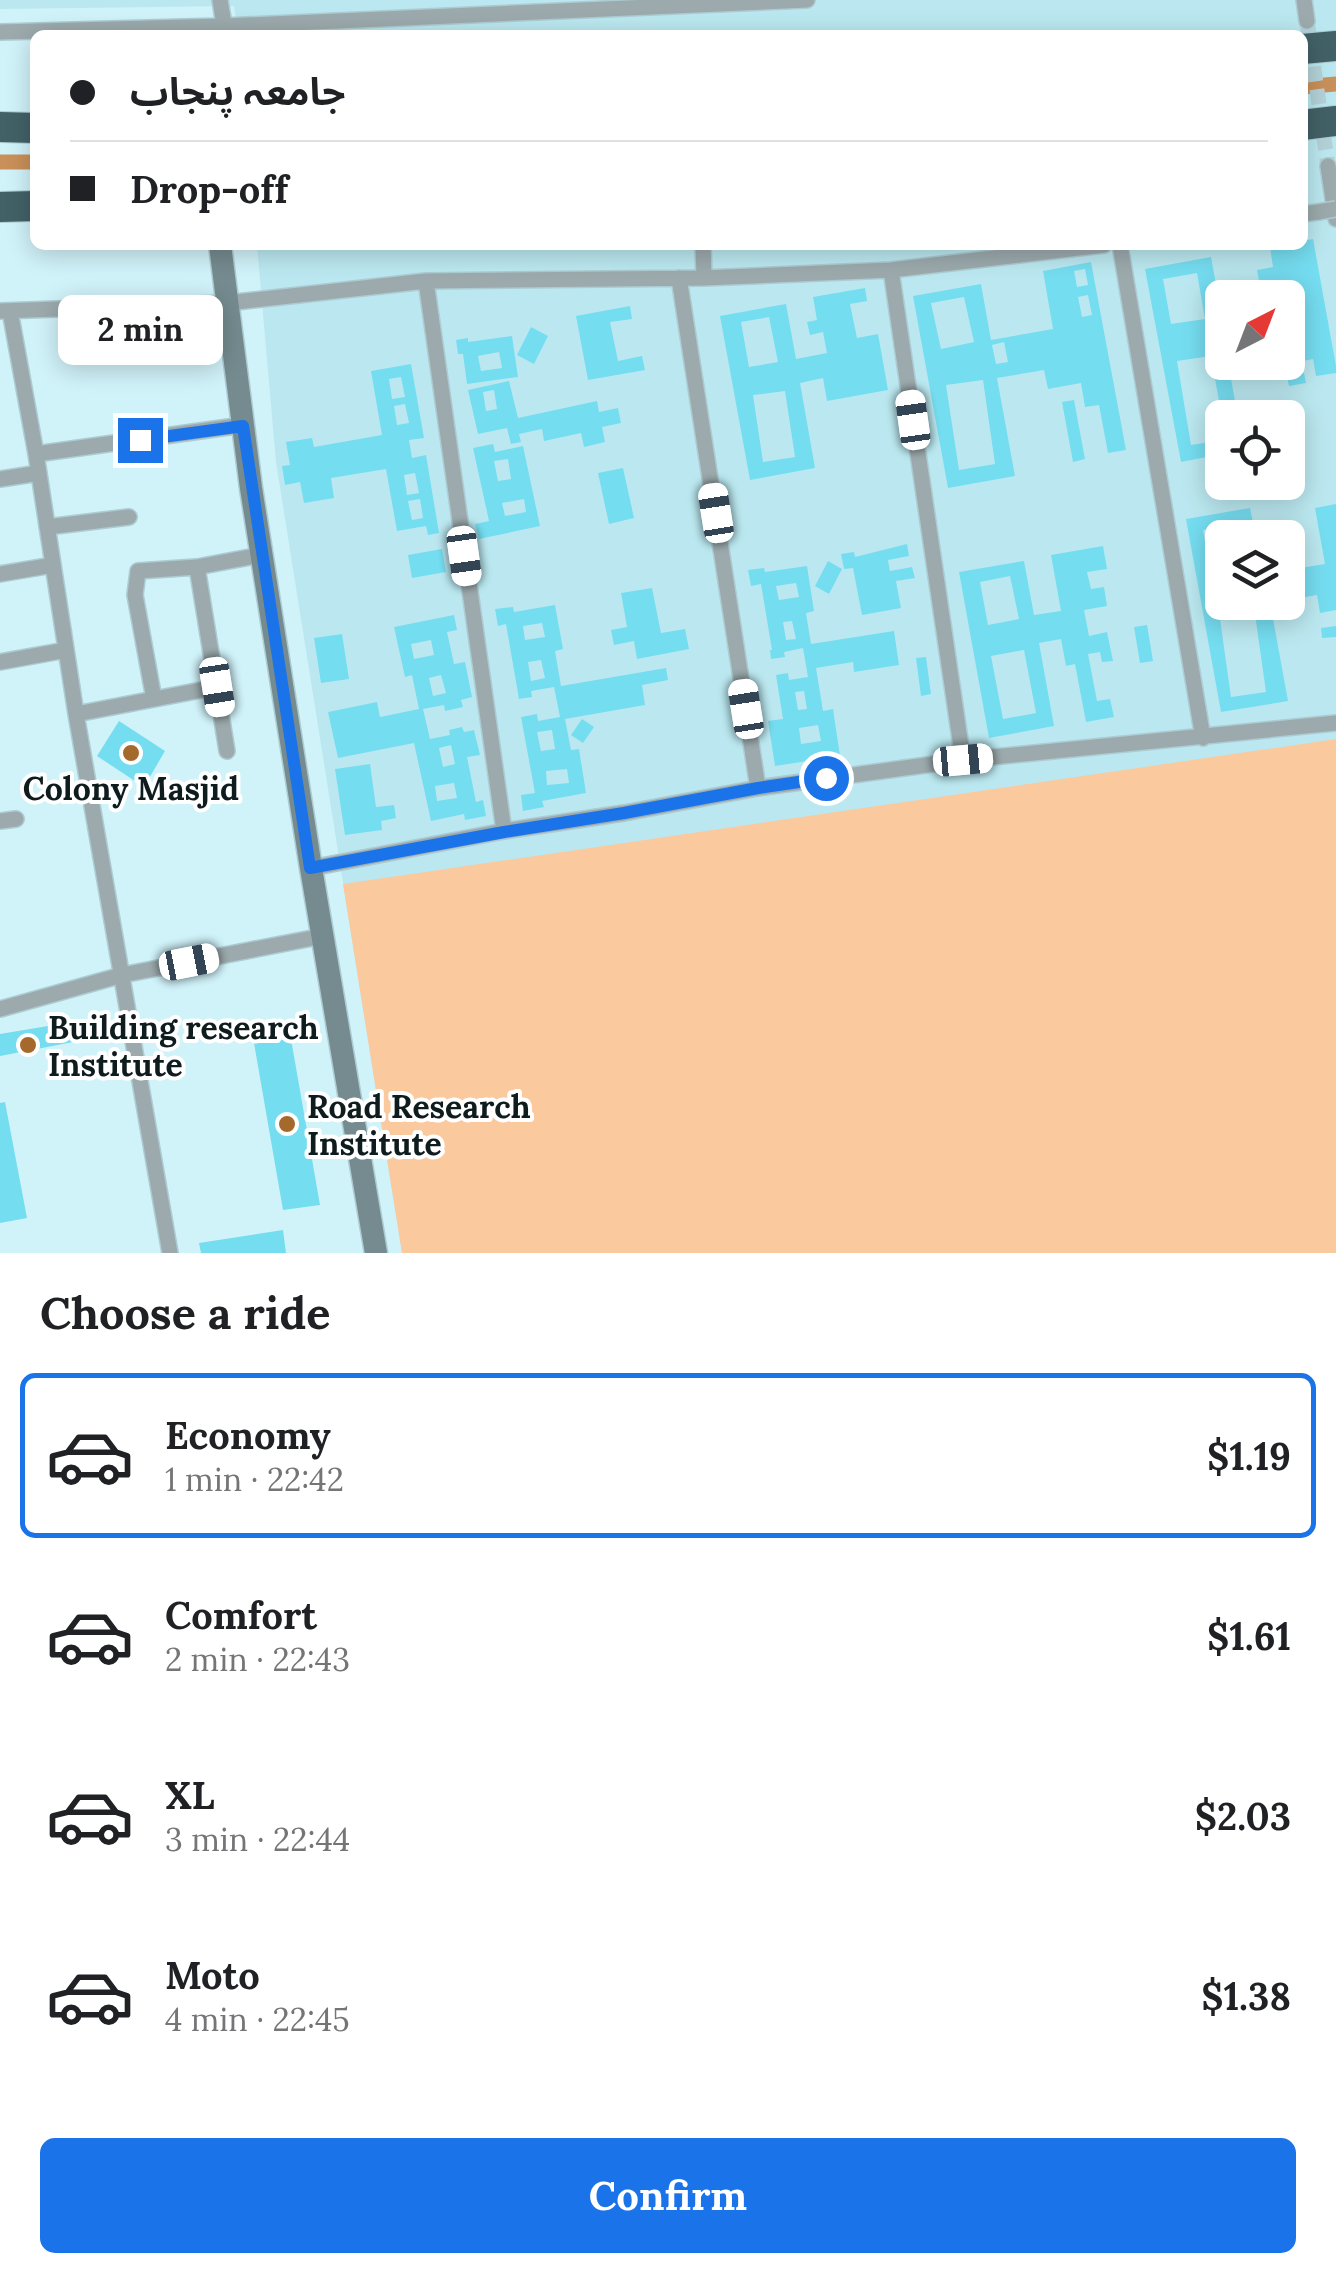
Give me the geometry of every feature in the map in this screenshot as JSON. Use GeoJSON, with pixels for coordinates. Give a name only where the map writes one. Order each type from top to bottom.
{"type":"FeatureCollection","features":[{"type":"Feature","properties":{"kind":"highway"},"geometry":{"type":"LineString","coordinates":[[1308,36],[1336,46]]}},
{"type":"Feature","properties":{"kind":"highway"},"geometry":{"type":"LineString","coordinates":[[1308,124],[1336,121]]}},
{"type":"Feature","properties":{"kind":"highway"},"geometry":{"type":"LineString","coordinates":[[0,127],[30,128]]}},
{"type":"Feature","properties":{"kind":"highway"},"geometry":{"type":"LineString","coordinates":[[0,208],[30,206]]}},
{"type":"Feature","properties":{"kind":"street"},"geometry":{"type":"LineString","coordinates":[[220,0],[224,30],[807,0]]}},
{"type":"Feature","properties":{"kind":"street"},"geometry":{"type":"LineString","coordinates":[[1304,0],[1305,30]]}},
{"type":"Feature","properties":{"kind":"street"},"geometry":{"type":"LineString","coordinates":[[0,32],[30,32]]}},
{"type":"Feature","properties":{"kind":"street"},"geometry":{"type":"LineString","coordinates":[[1328,166],[1336,219]]}},
{"type":"Feature","properties":{"kind":"street"},"geometry":{"type":"LineString","coordinates":[[1310,213],[1336,209]]}},
{"type":"Feature","properties":{"kind":"street"},"geometry":{"type":"LineString","coordinates":[[221,250],[261,555],[376,1253]]}},
{"type":"Feature","properties":{"kind":"street"},"geometry":{"type":"LineString","coordinates":[[703,250],[704,278]]}},
{"type":"Feature","properties":{"kind":"street"},"geometry":{"type":"LineString","coordinates":[[170,1253],[76,714],[36,454],[5,311],[228,303],[426,282],[704,278],[891,270],[1061,250]]}},
{"type":"Feature","properties":{"kind":"street"},"geometry":{"type":"LineString","coordinates":[[1121,250],[1203,738]]}},
{"type":"Feature","properties":{"kind":"street"},"geometry":{"type":"LineString","coordinates":[[891,270],[963,760]]}},
{"type":"Feature","properties":{"kind":"street"},"geometry":{"type":"LineString","coordinates":[[680,278],[758,788]]}},
{"type":"Feature","properties":{"kind":"street"},"geometry":{"type":"LineString","coordinates":[[426,282],[504,832]]}},
{"type":"Feature","properties":{"kind":"street"},"geometry":{"type":"LineString","coordinates":[[36,454],[243,426]]}},
{"type":"Feature","properties":{"kind":"street"},"geometry":{"type":"LineString","coordinates":[[0,479],[39,473]]}},
{"type":"Feature","properties":{"kind":"street"},"geometry":{"type":"LineString","coordinates":[[47,527],[129,517]]}},
{"type":"Feature","properties":{"kind":"street"},"geometry":{"type":"LineString","coordinates":[[154,699],[134,595],[138,572],[197,568],[261,555]]}},
{"type":"Feature","properties":{"kind":"street"},"geometry":{"type":"LineString","coordinates":[[0,574],[52,565]]}},
{"type":"Feature","properties":{"kind":"street"},"geometry":{"type":"LineString","coordinates":[[197,568],[228,751]]}},
{"type":"Feature","properties":{"kind":"street"},"geometry":{"type":"LineString","coordinates":[[0,662],[66,650]]}},
{"type":"Feature","properties":{"kind":"street"},"geometry":{"type":"LineString","coordinates":[[76,714],[217,687]]}},
{"type":"Feature","properties":{"kind":"street"},"geometry":{"type":"LineString","coordinates":[[310,868],[758,788],[963,760],[1336,724]]}},
{"type":"Feature","properties":{"kind":"street"},"geometry":{"type":"LineString","coordinates":[[0,1009],[122,975],[323,936]]}},
{"type":"Feature","properties":{"kind":"shaded area"},"geometry":{"type":"Polygon","coordinates":[[[0,0],[1336,0],[1336,1253],[402,1253],[276,462],[257,250],[1308,250],[1308,30],[237,30],[234,6],[0,9],[0,0]]]}},
{"type":"Feature","properties":{"kind":"shaded area"},"geometry":{"type":"Polygon","coordinates":[[[1336,739],[1336,1253],[402,1253],[343,884],[1336,739]]]}},
{"type":"Feature","properties":{"kind":"building"},"geometry":{"type":"Polygon","coordinates":[[[1313,239],[1336,366],[1336,373],[1316,376],[1313,359],[1305,361],[1305,280],[1259,280],[1257,270],[1273,267],[1270,250],[1308,250],[1308,240],[1313,239]]]}},
{"type":"Feature","properties":{"kind":"building"},"geometry":{"type":"Polygon","coordinates":[[[1211,257],[1215,280],[1205,280],[1205,319],[1205,357],[1177,361],[1191,445],[1205,443],[1205,457],[1181,462],[1145,269],[1211,257]],[[1197,273],[1163,279],[1171,324],[1205,319],[1197,273]]]}},
{"type":"Feature","properties":{"kind":"building"},"geometry":{"type":"Polygon","coordinates":[[[1091,262],[1126,450],[1108,453],[1099,405],[1085,407],[1081,383],[1048,389],[1044,370],[997,378],[1015,476],[948,488],[913,296],[981,284],[991,340],[1053,329],[1043,271],[1091,262]],[[1085,269],[1074,271],[1077,287],[1088,285],[1085,269]],[[1088,295],[1078,297],[1082,317],[1092,315],[1088,295]],[[964,297],[931,303],[941,349],[974,342],[964,297]],[[1004,342],[992,345],[996,364],[1008,362],[1004,342]],[[983,380],[946,385],[959,470],[995,464],[983,380]]]}},
{"type":"Feature","properties":{"kind":"building"},"geometry":{"type":"Polygon","coordinates":[[[865,288],[867,301],[850,304],[857,338],[878,334],[888,390],[827,401],[823,378],[800,383],[815,468],[750,480],[720,316],[786,304],[796,359],[827,353],[823,332],[810,335],[807,322],[817,320],[813,297],[865,288]],[[769,317],[741,322],[749,367],[778,362],[769,317]],[[785,391],[753,395],[763,462],[795,457],[785,391]]]}},
{"type":"Feature","properties":{"kind":"building"},"geometry":{"type":"Polygon","coordinates":[[[630,306],[632,319],[610,322],[618,361],[642,356],[645,370],[588,380],[576,316],[630,306]]]}},
{"type":"Feature","properties":{"kind":"building"},"geometry":{"type":"Polygon","coordinates":[[[531,327],[548,336],[534,364],[517,355],[531,327]]]}},
{"type":"Feature","properties":{"kind":"building"},"geometry":{"type":"Polygon","coordinates":[[[512,336],[518,377],[467,384],[463,354],[458,354],[456,340],[468,338],[468,342],[512,336]],[[499,352],[478,356],[481,371],[502,368],[499,352]]]}},
{"type":"Feature","properties":{"kind":"building"},"geometry":{"type":"Polygon","coordinates":[[[411,364],[424,438],[409,440],[412,458],[426,455],[439,533],[428,535],[426,526],[397,531],[386,469],[331,478],[334,498],[304,503],[300,482],[285,485],[282,466],[290,465],[286,442],[312,438],[314,447],[382,435],[371,371],[411,364]],[[401,377],[389,379],[392,399],[405,397],[401,377]],[[405,404],[394,406],[397,425],[409,423],[405,404]],[[415,473],[404,475],[407,495],[419,493],[415,473]],[[420,499],[408,501],[412,520],[423,518],[420,499]]]}},
{"type":"Feature","properties":{"kind":"building"},"geometry":{"type":"Polygon","coordinates":[[[1305,378],[1306,383],[1289,386],[1288,380],[1305,378]]]}},
{"type":"Feature","properties":{"kind":"building"},"geometry":{"type":"Polygon","coordinates":[[[1215,380],[1231,380],[1235,400],[1219,400],[1215,380]]]}},
{"type":"Feature","properties":{"kind":"building"},"geometry":{"type":"Polygon","coordinates":[[[509,381],[518,418],[597,401],[599,412],[618,408],[621,423],[602,427],[605,442],[584,447],[581,433],[544,441],[542,429],[519,434],[521,442],[511,444],[507,428],[478,434],[468,390],[509,381]],[[494,390],[483,392],[486,411],[497,409],[494,390]]]}},
{"type":"Feature","properties":{"kind":"building"},"geometry":{"type":"Polygon","coordinates":[[[1074,400],[1085,459],[1073,462],[1062,402],[1074,400]]]}},
{"type":"Feature","properties":{"kind":"building"},"geometry":{"type":"Polygon","coordinates":[[[493,444],[495,452],[523,446],[540,526],[479,539],[475,524],[489,521],[473,448],[493,444]],[[508,459],[494,461],[498,481],[511,479],[508,459]],[[524,499],[502,503],[505,516],[526,512],[524,499]]]}},
{"type":"Feature","properties":{"kind":"building"},"geometry":{"type":"Polygon","coordinates":[[[623,468],[634,518],[609,524],[598,473],[623,468]]]}},
{"type":"Feature","properties":{"kind":"building"},"geometry":{"type":"Polygon","coordinates":[[[1336,504],[1336,610],[1320,613],[1317,595],[1305,597],[1305,567],[1325,564],[1315,508],[1336,504]]]}},
{"type":"Feature","properties":{"kind":"building"},"geometry":{"type":"Polygon","coordinates":[[[1250,508],[1252,520],[1205,520],[1205,620],[1220,620],[1231,697],[1266,692],[1256,620],[1273,620],[1288,701],[1221,712],[1186,519],[1250,508]]]}},
{"type":"Feature","properties":{"kind":"building"},"geometry":{"type":"Polygon","coordinates":[[[907,544],[909,556],[888,560],[890,571],[912,567],[915,578],[896,581],[901,608],[862,615],[853,568],[844,569],[841,554],[854,552],[855,557],[907,544]]]}},
{"type":"Feature","properties":{"kind":"building"},"geometry":{"type":"Polygon","coordinates":[[[1103,546],[1107,569],[1087,572],[1091,589],[1104,587],[1107,606],[1084,610],[1089,636],[1107,632],[1113,661],[1102,662],[1100,652],[1088,654],[1097,701],[1110,699],[1114,717],[1086,722],[1075,664],[1066,666],[1061,639],[1039,643],[1054,726],[989,738],[959,572],[1024,561],[1034,615],[1061,611],[1051,555],[1103,546]],[[1010,576],[980,582],[988,625],[1019,619],[1010,576]],[[1024,650],[991,656],[1003,719],[1036,713],[1024,650]]]}},
{"type":"Feature","properties":{"kind":"building"},"geometry":{"type":"Polygon","coordinates":[[[442,549],[446,572],[412,578],[408,555],[442,549]]]}},
{"type":"Feature","properties":{"kind":"building"},"geometry":{"type":"Polygon","coordinates":[[[828,561],[842,569],[829,594],[815,586],[828,561]]]}},
{"type":"Feature","properties":{"kind":"building"},"geometry":{"type":"Polygon","coordinates":[[[807,566],[814,611],[806,613],[811,644],[894,631],[899,665],[854,672],[853,662],[816,668],[823,711],[833,709],[840,756],[775,766],[768,721],[783,719],[776,675],[788,673],[789,680],[808,677],[803,648],[771,659],[761,584],[751,586],[748,570],[764,568],[765,572],[807,566]],[[796,583],[776,586],[779,600],[799,597],[796,583]],[[792,621],[783,622],[786,640],[796,639],[792,621]],[[804,691],[795,692],[798,710],[807,709],[804,691]],[[818,725],[799,728],[801,744],[821,741],[818,725]]]}},
{"type":"Feature","properties":{"kind":"building"},"geometry":{"type":"Polygon","coordinates":[[[652,588],[661,633],[685,629],[689,649],[637,659],[634,641],[614,645],[611,630],[627,627],[621,593],[652,588]]]}},
{"type":"Feature","properties":{"kind":"building"},"geometry":{"type":"Polygon","coordinates":[[[555,605],[563,649],[555,651],[561,686],[666,668],[668,680],[642,685],[645,705],[565,719],[571,750],[579,749],[586,793],[542,801],[544,807],[523,811],[521,795],[535,793],[521,717],[537,714],[538,721],[560,717],[554,687],[531,691],[532,697],[519,699],[506,624],[498,626],[495,609],[513,607],[514,612],[555,605]],[[542,623],[523,626],[525,640],[545,637],[542,623]],[[541,660],[528,662],[531,681],[545,678],[541,660]],[[552,730],[537,732],[541,751],[555,749],[552,730]],[[567,769],[546,771],[547,785],[569,783],[567,769]]]}},
{"type":"Feature","properties":{"kind":"building"},"geometry":{"type":"Polygon","coordinates":[[[454,615],[457,630],[447,632],[454,664],[465,662],[472,697],[461,700],[463,707],[445,711],[444,705],[423,709],[430,739],[450,735],[449,730],[462,727],[464,732],[474,730],[480,755],[467,757],[476,802],[483,800],[486,816],[465,820],[464,814],[431,821],[414,743],[338,758],[328,712],[377,702],[380,717],[419,709],[412,675],[405,677],[394,627],[454,615]],[[431,640],[411,644],[414,659],[434,655],[431,640]],[[441,675],[429,678],[433,696],[446,693],[441,675]],[[451,745],[439,748],[443,767],[455,764],[451,745]],[[454,783],[435,786],[437,801],[457,798],[454,783]]]}},
{"type":"Feature","properties":{"kind":"building"},"geometry":{"type":"Polygon","coordinates":[[[1147,625],[1153,661],[1140,663],[1134,627],[1147,625]]]}},
{"type":"Feature","properties":{"kind":"building"},"geometry":{"type":"Polygon","coordinates":[[[1336,626],[1336,637],[1322,638],[1321,628],[1336,626]]]}},
{"type":"Feature","properties":{"kind":"building"},"geometry":{"type":"Polygon","coordinates":[[[342,634],[349,679],[321,683],[314,638],[342,634]]]}},
{"type":"Feature","properties":{"kind":"building"},"geometry":{"type":"Polygon","coordinates":[[[926,657],[931,694],[921,696],[916,658],[926,657]]]}},
{"type":"Feature","properties":{"kind":"building"},"geometry":{"type":"Polygon","coordinates":[[[582,719],[594,727],[583,743],[571,735],[582,719]]]}},
{"type":"Feature","properties":{"kind":"building","name":"Colony Masjid"},"geometry":{"type":"Polygon","coordinates":[[[119,721],[165,751],[144,787],[97,756],[119,721]]]}},
{"type":"Feature","properties":{"kind":"building"},"geometry":{"type":"Polygon","coordinates":[[[370,764],[376,807],[394,805],[396,818],[381,821],[382,830],[345,835],[335,769],[370,764]]]}},
{"type":"Feature","properties":{"kind":"building","name":"Building research Institute"},"geometry":{"type":"Polygon","coordinates":[[[108,1016],[110,1035],[0,1056],[0,1034],[108,1016]]]}},
{"type":"Feature","properties":{"kind":"building","name":"Road Research Institute"},"geometry":{"type":"Polygon","coordinates":[[[291,1039],[320,1205],[283,1210],[254,1043],[291,1039]]]}},
{"type":"Feature","properties":{"kind":"building","name":"Building research Institute"},"geometry":{"type":"Polygon","coordinates":[[[5,1102],[27,1218],[0,1223],[0,1103],[5,1102]]]}},
{"type":"Feature","properties":{"kind":"building"},"geometry":{"type":"Polygon","coordinates":[[[283,1230],[286,1253],[201,1253],[199,1243],[283,1230]]]}},
{"type":"Feature","properties":{"kind":"waterway"},"geometry":{"type":"LineString","coordinates":[[1308,86],[1336,84]]}},
{"type":"Feature","properties":{"kind":"waterway"},"geometry":{"type":"LineString","coordinates":[[0,162],[30,162]]}},
{"type":"Feature","properties":{"kind":"tunnel"},"geometry":{"type":"LineString","coordinates":[[1307,21],[1328,166]]}},
{"type":"Feature","properties":{"kind":"place","name":"Colony Masjid"},"geometry":{"type":"Point","coordinates":[131,753]}},
{"type":"Feature","properties":{"kind":"place","name":"Building research Institute"},"geometry":{"type":"Point","coordinates":[28,1045]}},
{"type":"Feature","properties":{"kind":"place","name":"Road Research Institute"},"geometry":{"type":"Point","coordinates":[287,1124]}},
{"type":"Feature","properties":{"kind":"route"},"geometry":{"type":"LineString","coordinates":[[140,440],[243,426],[310,868],[826,778]]}}]}
